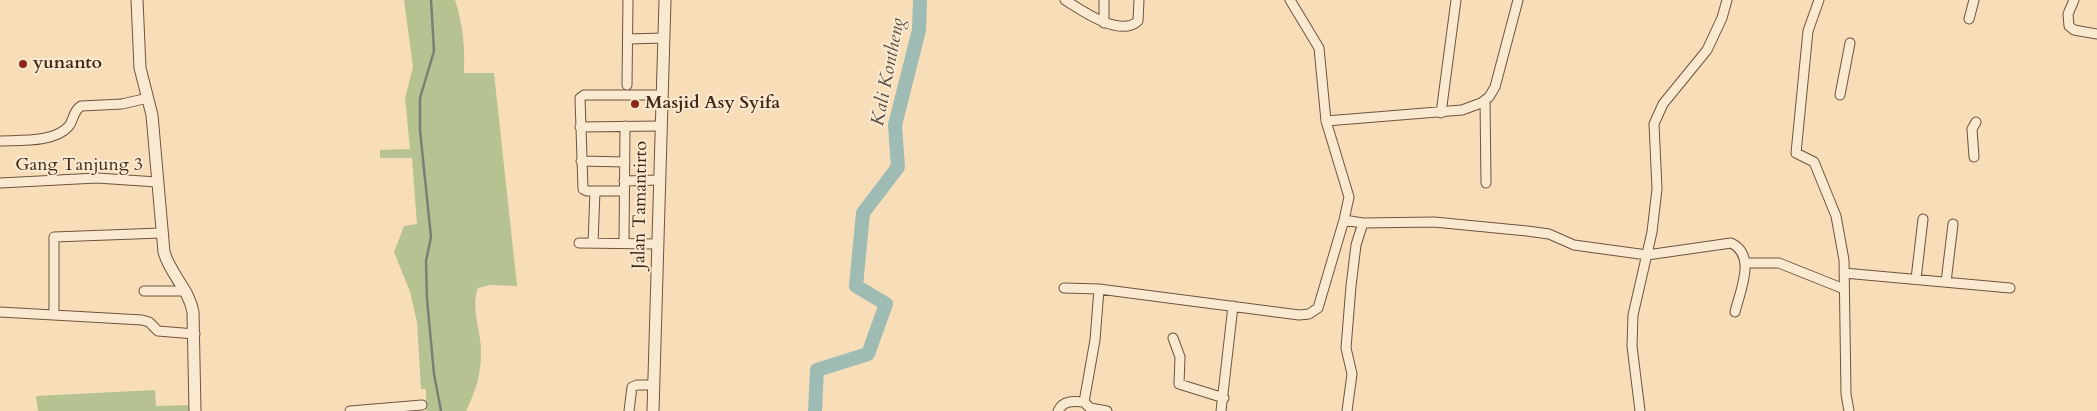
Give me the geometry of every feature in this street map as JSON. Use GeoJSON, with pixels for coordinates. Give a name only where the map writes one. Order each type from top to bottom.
{"type":"FeatureCollection","features":[{"type":"Feature","properties":{"kind":"street"},"geometry":{"type":"LineString","coordinates":[[137,0],[140,68],[152,114],[161,233],[168,263],[192,306],[195,334],[195,411]]}},
{"type":"Feature","properties":{"kind":"street"},"geometry":{"type":"LineString","coordinates":[[627,84],[628,0]]}},
{"type":"Feature","properties":{"kind":"street","name":"Jalan Tamantirto"},"geometry":{"type":"LineString","coordinates":[[653,411],[665,0]]}},
{"type":"Feature","properties":{"kind":"street"},"geometry":{"type":"LineString","coordinates":[[1065,0],[1104,23],[1133,25],[1139,17],[1139,0]]}},
{"type":"Feature","properties":{"kind":"street"},"geometry":{"type":"LineString","coordinates":[[1104,0],[1104,23]]}},
{"type":"Feature","properties":{"kind":"street"},"geometry":{"type":"LineString","coordinates":[[1064,288],[1099,289],[1299,315],[1315,311],[1322,297],[1349,200],[1348,188],[1326,121],[1319,48],[1290,0]]}},
{"type":"Feature","properties":{"kind":"street"},"geometry":{"type":"LineString","coordinates":[[1441,113],[1456,0]]}},
{"type":"Feature","properties":{"kind":"street"},"geometry":{"type":"LineString","coordinates":[[1326,121],[1441,113],[1469,109],[1485,100],[1492,92],[1498,78],[1518,0]]}},
{"type":"Feature","properties":{"kind":"street"},"geometry":{"type":"LineString","coordinates":[[1640,411],[1632,346],[1633,315],[1647,255],[1657,189],[1654,124],[1666,99],[1707,50],[1722,18],[1727,0]]}},
{"type":"Feature","properties":{"kind":"street"},"geometry":{"type":"LineString","coordinates":[[1819,0],[1808,31],[1796,153],[1814,162],[1841,235],[1844,273],[1846,394],[1849,411]]}},
{"type":"Feature","properties":{"kind":"street"},"geometry":{"type":"LineString","coordinates":[[1968,20],[1974,0]]}},
{"type":"Feature","properties":{"kind":"street"},"geometry":{"type":"LineString","coordinates":[[2074,0],[2068,14],[2069,26],[2074,30],[2097,34]]}},
{"type":"Feature","properties":{"kind":"street"},"geometry":{"type":"LineString","coordinates":[[628,39],[664,38]]}},
{"type":"Feature","properties":{"kind":"street"},"geometry":{"type":"LineString","coordinates":[[1840,95],[1850,43]]}},
{"type":"Feature","properties":{"kind":"street"},"geometry":{"type":"LineString","coordinates":[[624,191],[583,189],[579,102],[581,95],[661,95]]}},
{"type":"Feature","properties":{"kind":"street"},"geometry":{"type":"LineString","coordinates":[[0,141],[42,138],[58,132],[69,125],[76,110],[81,106],[122,104],[148,98]]}},
{"type":"Feature","properties":{"kind":"street"},"geometry":{"type":"LineString","coordinates":[[1485,100],[1486,183]]}},
{"type":"Feature","properties":{"kind":"street"},"geometry":{"type":"LineString","coordinates":[[1974,157],[1972,129],[1976,122]]}},
{"type":"Feature","properties":{"kind":"street"},"geometry":{"type":"LineString","coordinates":[[624,243],[625,126]]}},
{"type":"Feature","properties":{"kind":"street"},"geometry":{"type":"LineString","coordinates":[[580,127],[660,126]]}},
{"type":"Feature","properties":{"kind":"street"},"geometry":{"type":"LineString","coordinates":[[581,161],[625,162]]}},
{"type":"Feature","properties":{"kind":"street","name":"Gang Tanjung 3"},"geometry":{"type":"LineString","coordinates":[[0,183],[97,178],[157,182]]}},
{"type":"Feature","properties":{"kind":"street"},"geometry":{"type":"LineString","coordinates":[[624,181],[659,180]]}},
{"type":"Feature","properties":{"kind":"street"},"geometry":{"type":"LineString","coordinates":[[593,243],[595,191]]}},
{"type":"Feature","properties":{"kind":"street"},"geometry":{"type":"LineString","coordinates":[[1916,279],[1923,219]]}},
{"type":"Feature","properties":{"kind":"street"},"geometry":{"type":"LineString","coordinates":[[1344,220],[1363,223],[1434,222],[1527,231],[1549,234],[1574,245],[1647,255],[1725,242],[1737,245],[1742,250],[1745,263],[1735,312]]}},
{"type":"Feature","properties":{"kind":"street"},"geometry":{"type":"LineString","coordinates":[[1348,411],[1352,374],[1346,348],[1356,245],[1363,223]]}},
{"type":"Feature","properties":{"kind":"street"},"geometry":{"type":"LineString","coordinates":[[1946,282],[1952,224]]}},
{"type":"Feature","properties":{"kind":"street"},"geometry":{"type":"LineString","coordinates":[[54,314],[54,237],[161,233]]}},
{"type":"Feature","properties":{"kind":"street"},"geometry":{"type":"LineString","coordinates":[[579,243],[657,244]]}},
{"type":"Feature","properties":{"kind":"street"},"geometry":{"type":"LineString","coordinates":[[1745,263],[1779,263],[1844,289]]}},
{"type":"Feature","properties":{"kind":"street"},"geometry":{"type":"LineString","coordinates":[[1844,273],[2010,288]]}},
{"type":"Feature","properties":{"kind":"street"},"geometry":{"type":"LineString","coordinates":[[1084,402],[1095,340],[1099,289]]}},
{"type":"Feature","properties":{"kind":"street"},"geometry":{"type":"LineString","coordinates":[[144,291],[185,291]]}},
{"type":"Feature","properties":{"kind":"street"},"geometry":{"type":"LineString","coordinates":[[1221,411],[1224,398],[1233,306]]}},
{"type":"Feature","properties":{"kind":"street"},"geometry":{"type":"LineString","coordinates":[[0,312],[142,320],[152,324],[158,331],[195,334]]}},
{"type":"Feature","properties":{"kind":"street"},"geometry":{"type":"LineString","coordinates":[[1173,338],[1180,357],[1179,384],[1224,398]]}},
{"type":"Feature","properties":{"kind":"street"},"geometry":{"type":"LineString","coordinates":[[629,411],[632,387],[637,385],[654,385]]}},
{"type":"Feature","properties":{"kind":"street"},"geometry":{"type":"LineString","coordinates":[[1058,411],[1062,404],[1068,402],[1084,402],[1090,408],[1107,411]]}},
{"type":"Feature","properties":{"kind":"street"},"geometry":{"type":"LineString","coordinates":[[350,411],[422,406]]}},
{"type":"Feature","properties":{"kind":"green space"},"geometry":{"type":"Polygon","coordinates":[[[404,0],[455,0],[463,36],[464,73],[494,73],[517,286],[490,285],[478,288],[475,304],[481,346],[481,362],[477,384],[466,411],[426,411],[426,389],[421,389],[417,322],[410,292],[394,252],[404,226],[417,224],[412,158],[380,158],[380,150],[410,149],[405,98],[413,67],[404,0]]]}},
{"type":"Feature","properties":{"kind":"green space"},"geometry":{"type":"Polygon","coordinates":[[[155,390],[156,406],[189,405],[189,411],[38,411],[36,396],[155,390]]]}},
{"type":"Feature","properties":{"kind":"waterway"},"geometry":{"type":"LineString","coordinates":[[431,0],[434,51],[420,98],[420,130],[431,237],[426,261],[427,299],[434,374],[441,411]]}},
{"type":"Feature","properties":{"kind":"waterway","name":"Kali Kontheng"},"geometry":{"type":"LineString","coordinates":[[815,411],[817,370],[868,354],[886,304],[856,286],[863,213],[898,167],[895,125],[919,30],[920,0]]}},
{"type":"Feature","properties":{"kind":"place","name":"yunanto"},"geometry":{"type":"Point","coordinates":[23,64]}},
{"type":"Feature","properties":{"kind":"place","name":"Masjid Asy Syifa"},"geometry":{"type":"Point","coordinates":[635,104]}}]}
